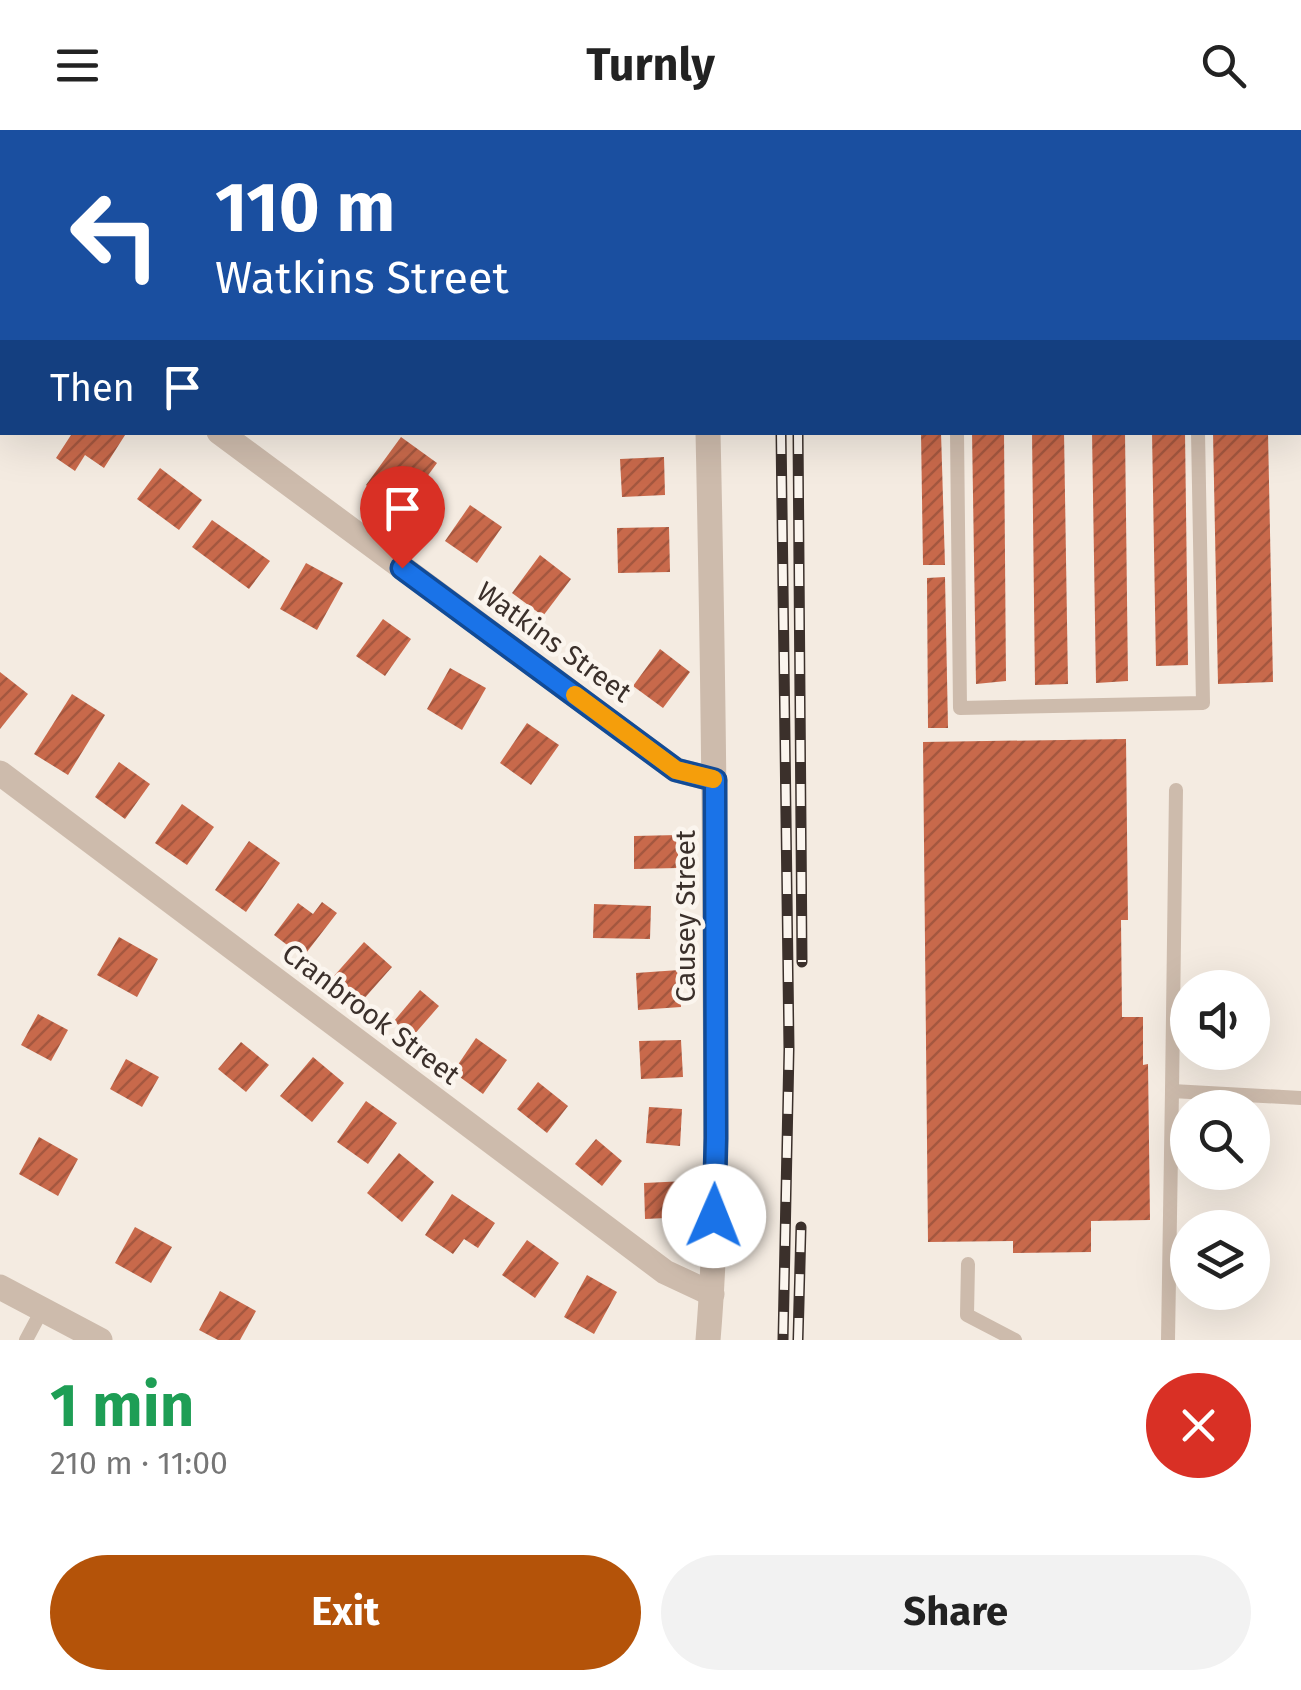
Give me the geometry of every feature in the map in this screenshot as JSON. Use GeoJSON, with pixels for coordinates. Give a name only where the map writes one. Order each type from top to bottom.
{"type":"FeatureCollection","features":[{"type":"Feature","properties":{"kind":"street","name":"Watkins Street"},"geometry":{"type":"LineString","coordinates":[[224,435],[676,770],[715,780]]}},
{"type":"Feature","properties":{"kind":"street","name":"Causey Street"},"geometry":{"type":"LineString","coordinates":[[708,435],[715,780],[716,1138],[708,1340]]}},
{"type":"Feature","properties":{"kind":"street","name":"Cranbrook Street"},"geometry":{"type":"LineString","coordinates":[[0,773],[665,1272],[712,1294]]}},
{"type":"Feature","properties":{"kind":"street"},"geometry":{"type":"LineString","coordinates":[[0,1287],[100,1340]]}},
{"type":"Feature","properties":{"kind":"lane"},"geometry":{"type":"LineString","coordinates":[[957,435],[960,708],[1203,702],[1198,435]]}},
{"type":"Feature","properties":{"kind":"lane"},"geometry":{"type":"LineString","coordinates":[[1172,1090],[1176,790]]}},
{"type":"Feature","properties":{"kind":"lane"},"geometry":{"type":"LineString","coordinates":[[1270,1096],[1301,1098]]}},
{"type":"Feature","properties":{"kind":"lane"},"geometry":{"type":"LineString","coordinates":[[1168,1340],[1170,1190]]}},
{"type":"Feature","properties":{"kind":"lane"},"geometry":{"type":"LineString","coordinates":[[968,1264],[967,1315],[1015,1340]]}},
{"type":"Feature","properties":{"kind":"lane"},"geometry":{"type":"LineString","coordinates":[[26,1340],[42,1310]]}},
{"type":"Feature","properties":{"kind":"building"},"geometry":{"type":"Polygon","coordinates":[[[71,435],[125,435],[104,468],[85,455],[75,471],[56,458],[71,435]]]}},
{"type":"Feature","properties":{"kind":"building"},"geometry":{"type":"Polygon","coordinates":[[[921,435],[941,435],[945,565],[923,565],[921,435]]]}},
{"type":"Feature","properties":{"kind":"building"},"geometry":{"type":"Polygon","coordinates":[[[972,435],[1004,435],[1006,681],[976,684],[972,435]]]}},
{"type":"Feature","properties":{"kind":"building"},"geometry":{"type":"Polygon","coordinates":[[[1032,435],[1064,435],[1068,684],[1035,685],[1032,435]]]}},
{"type":"Feature","properties":{"kind":"building"},"geometry":{"type":"Polygon","coordinates":[[[1092,435],[1125,435],[1128,681],[1096,683],[1092,435]]]}},
{"type":"Feature","properties":{"kind":"building"},"geometry":{"type":"Polygon","coordinates":[[[1152,435],[1185,435],[1188,665],[1156,666],[1152,435]]]}},
{"type":"Feature","properties":{"kind":"building"},"geometry":{"type":"Polygon","coordinates":[[[1213,435],[1268,435],[1273,682],[1218,684],[1213,435]]]}},
{"type":"Feature","properties":{"kind":"building"},"geometry":{"type":"Polygon","coordinates":[[[401,437],[437,463],[402,511],[366,485],[401,437]]]}},
{"type":"Feature","properties":{"kind":"building"},"geometry":{"type":"Polygon","coordinates":[[[664,457],[665,495],[622,497],[620,459],[664,457]]]}},
{"type":"Feature","properties":{"kind":"building"},"geometry":{"type":"Polygon","coordinates":[[[160,468],[202,500],[179,530],[137,499],[160,468]]]}},
{"type":"Feature","properties":{"kind":"building"},"geometry":{"type":"Polygon","coordinates":[[[470,505],[502,527],[477,563],[445,541],[470,505]]]}},
{"type":"Feature","properties":{"kind":"building"},"geometry":{"type":"Polygon","coordinates":[[[212,520],[270,561],[249,589],[192,547],[212,520]]]}},
{"type":"Feature","properties":{"kind":"building"},"geometry":{"type":"Polygon","coordinates":[[[669,527],[670,572],[618,573],[617,528],[669,527]]]}},
{"type":"Feature","properties":{"kind":"building"},"geometry":{"type":"Polygon","coordinates":[[[540,555],[571,579],[543,616],[512,593],[540,555]]]}},
{"type":"Feature","properties":{"kind":"building"},"geometry":{"type":"Polygon","coordinates":[[[306,563],[343,583],[317,630],[280,609],[306,563]]]}},
{"type":"Feature","properties":{"kind":"building"},"geometry":{"type":"Polygon","coordinates":[[[945,577],[948,728],[928,728],[927,578],[945,577]]]}},
{"type":"Feature","properties":{"kind":"building"},"geometry":{"type":"Polygon","coordinates":[[[383,619],[411,639],[385,676],[356,656],[383,619]]]}},
{"type":"Feature","properties":{"kind":"building"},"geometry":{"type":"Polygon","coordinates":[[[660,649],[690,672],[663,708],[633,686],[660,649]]]}},
{"type":"Feature","properties":{"kind":"building"},"geometry":{"type":"Polygon","coordinates":[[[450,668],[486,688],[462,730],[427,709],[450,668]]]}},
{"type":"Feature","properties":{"kind":"building"},"geometry":{"type":"Polygon","coordinates":[[[0,672],[28,694],[0,729],[0,672]]]}},
{"type":"Feature","properties":{"kind":"building"},"geometry":{"type":"Polygon","coordinates":[[[72,694],[105,715],[68,775],[34,754],[72,694]]]}},
{"type":"Feature","properties":{"kind":"building"},"geometry":{"type":"Polygon","coordinates":[[[527,723],[559,745],[531,785],[500,763],[527,723]]]}},
{"type":"Feature","properties":{"kind":"building"},"geometry":{"type":"Polygon","coordinates":[[[1126,739],[1128,920],[1121,920],[1122,1017],[1143,1017],[1143,1065],[1148,1064],[1150,1220],[1091,1221],[1091,1252],[1013,1253],[1013,1241],[928,1242],[923,742],[1126,739]]]}},
{"type":"Feature","properties":{"kind":"building"},"geometry":{"type":"Polygon","coordinates":[[[119,762],[150,784],[125,819],[95,797],[119,762]]]}},
{"type":"Feature","properties":{"kind":"building"},"geometry":{"type":"Polygon","coordinates":[[[182,804],[214,827],[187,865],[155,843],[182,804]]]}},
{"type":"Feature","properties":{"kind":"building"},"geometry":{"type":"Polygon","coordinates":[[[678,835],[678,868],[634,869],[634,836],[678,835]]]}},
{"type":"Feature","properties":{"kind":"building"},"geometry":{"type":"Polygon","coordinates":[[[249,841],[280,863],[246,912],[215,890],[249,841]]]}},
{"type":"Feature","properties":{"kind":"building"},"geometry":{"type":"Polygon","coordinates":[[[322,902],[337,913],[303,957],[274,935],[298,903],[313,914],[322,902]]]}},
{"type":"Feature","properties":{"kind":"building"},"geometry":{"type":"Polygon","coordinates":[[[594,904],[651,906],[650,939],[593,938],[594,904]]]}},
{"type":"Feature","properties":{"kind":"building"},"geometry":{"type":"Polygon","coordinates":[[[119,937],[158,959],[137,997],[97,975],[119,937]]]}},
{"type":"Feature","properties":{"kind":"building"},"geometry":{"type":"Polygon","coordinates":[[[364,942],[392,967],[362,1001],[334,976],[364,942]]]}},
{"type":"Feature","properties":{"kind":"building"},"geometry":{"type":"Polygon","coordinates":[[[679,970],[681,1007],[638,1010],[636,973],[679,970]]]}},
{"type":"Feature","properties":{"kind":"building"},"geometry":{"type":"Polygon","coordinates":[[[420,990],[439,1006],[412,1037],[394,1021],[420,990]]]}},
{"type":"Feature","properties":{"kind":"building"},"geometry":{"type":"Polygon","coordinates":[[[38,1014],[68,1030],[51,1061],[21,1045],[38,1014]]]}},
{"type":"Feature","properties":{"kind":"building"},"geometry":{"type":"Polygon","coordinates":[[[476,1038],[507,1060],[483,1094],[453,1072],[476,1038]]]}},
{"type":"Feature","properties":{"kind":"building"},"geometry":{"type":"Polygon","coordinates":[[[681,1040],[683,1077],[641,1079],[639,1041],[681,1040]]]}},
{"type":"Feature","properties":{"kind":"building"},"geometry":{"type":"Polygon","coordinates":[[[241,1042],[269,1065],[246,1092],[218,1069],[241,1042]]]}},
{"type":"Feature","properties":{"kind":"building"},"geometry":{"type":"Polygon","coordinates":[[[313,1057],[344,1083],[312,1122],[280,1096],[313,1057]]]}},
{"type":"Feature","properties":{"kind":"building"},"geometry":{"type":"Polygon","coordinates":[[[126,1059],[159,1077],[142,1107],[110,1089],[126,1059]]]}},
{"type":"Feature","properties":{"kind":"building"},"geometry":{"type":"Polygon","coordinates":[[[538,1082],[568,1106],[547,1133],[517,1109],[538,1082]]]}},
{"type":"Feature","properties":{"kind":"building"},"geometry":{"type":"Polygon","coordinates":[[[366,1101],[397,1123],[368,1164],[337,1142],[366,1101]]]}},
{"type":"Feature","properties":{"kind":"building"},"geometry":{"type":"Polygon","coordinates":[[[649,1107],[682,1109],[680,1146],[646,1143],[649,1107]]]}},
{"type":"Feature","properties":{"kind":"building"},"geometry":{"type":"Polygon","coordinates":[[[39,1137],[78,1159],[58,1196],[19,1174],[39,1137]]]}},
{"type":"Feature","properties":{"kind":"building"},"geometry":{"type":"Polygon","coordinates":[[[596,1139],[622,1161],[602,1186],[575,1164],[596,1139]]]}},
{"type":"Feature","properties":{"kind":"building"},"geometry":{"type":"Polygon","coordinates":[[[399,1153],[434,1182],[402,1222],[367,1193],[399,1153]]]}},
{"type":"Feature","properties":{"kind":"building"},"geometry":{"type":"Polygon","coordinates":[[[686,1181],[687,1217],[645,1219],[644,1183],[686,1181]]]}},
{"type":"Feature","properties":{"kind":"building"},"geometry":{"type":"Polygon","coordinates":[[[452,1194],[495,1223],[478,1248],[464,1239],[453,1254],[425,1235],[452,1194]]]}},
{"type":"Feature","properties":{"kind":"building"},"geometry":{"type":"Polygon","coordinates":[[[135,1227],[172,1247],[151,1283],[115,1263],[135,1227]]]}},
{"type":"Feature","properties":{"kind":"building"},"geometry":{"type":"Polygon","coordinates":[[[527,1240],[559,1263],[535,1298],[502,1275],[527,1240]]]}},
{"type":"Feature","properties":{"kind":"building"},"geometry":{"type":"Polygon","coordinates":[[[587,1275],[617,1292],[594,1334],[564,1317],[587,1275]]]}},
{"type":"Feature","properties":{"kind":"building"},"geometry":{"type":"Polygon","coordinates":[[[220,1291],[256,1311],[240,1340],[218,1340],[199,1330],[220,1291]]]}},
{"type":"Feature","properties":{"kind":"railway"},"geometry":{"type":"LineString","coordinates":[[781,435],[789,1049],[783,1340]]}},
{"type":"Feature","properties":{"kind":"railway"},"geometry":{"type":"LineString","coordinates":[[798,435],[802,962]]}},
{"type":"Feature","properties":{"kind":"railway"},"geometry":{"type":"LineString","coordinates":[[798,1340],[801,1227]]}},
{"type":"Feature","properties":{"kind":"slow traffic"},"geometry":{"type":"LineString","coordinates":[[575,695],[676,770],[713,779]]}},
{"type":"Feature","properties":{"kind":"route"},"geometry":{"type":"LineString","coordinates":[[402,568],[676,770],[715,780],[714,1216]]}}]}
